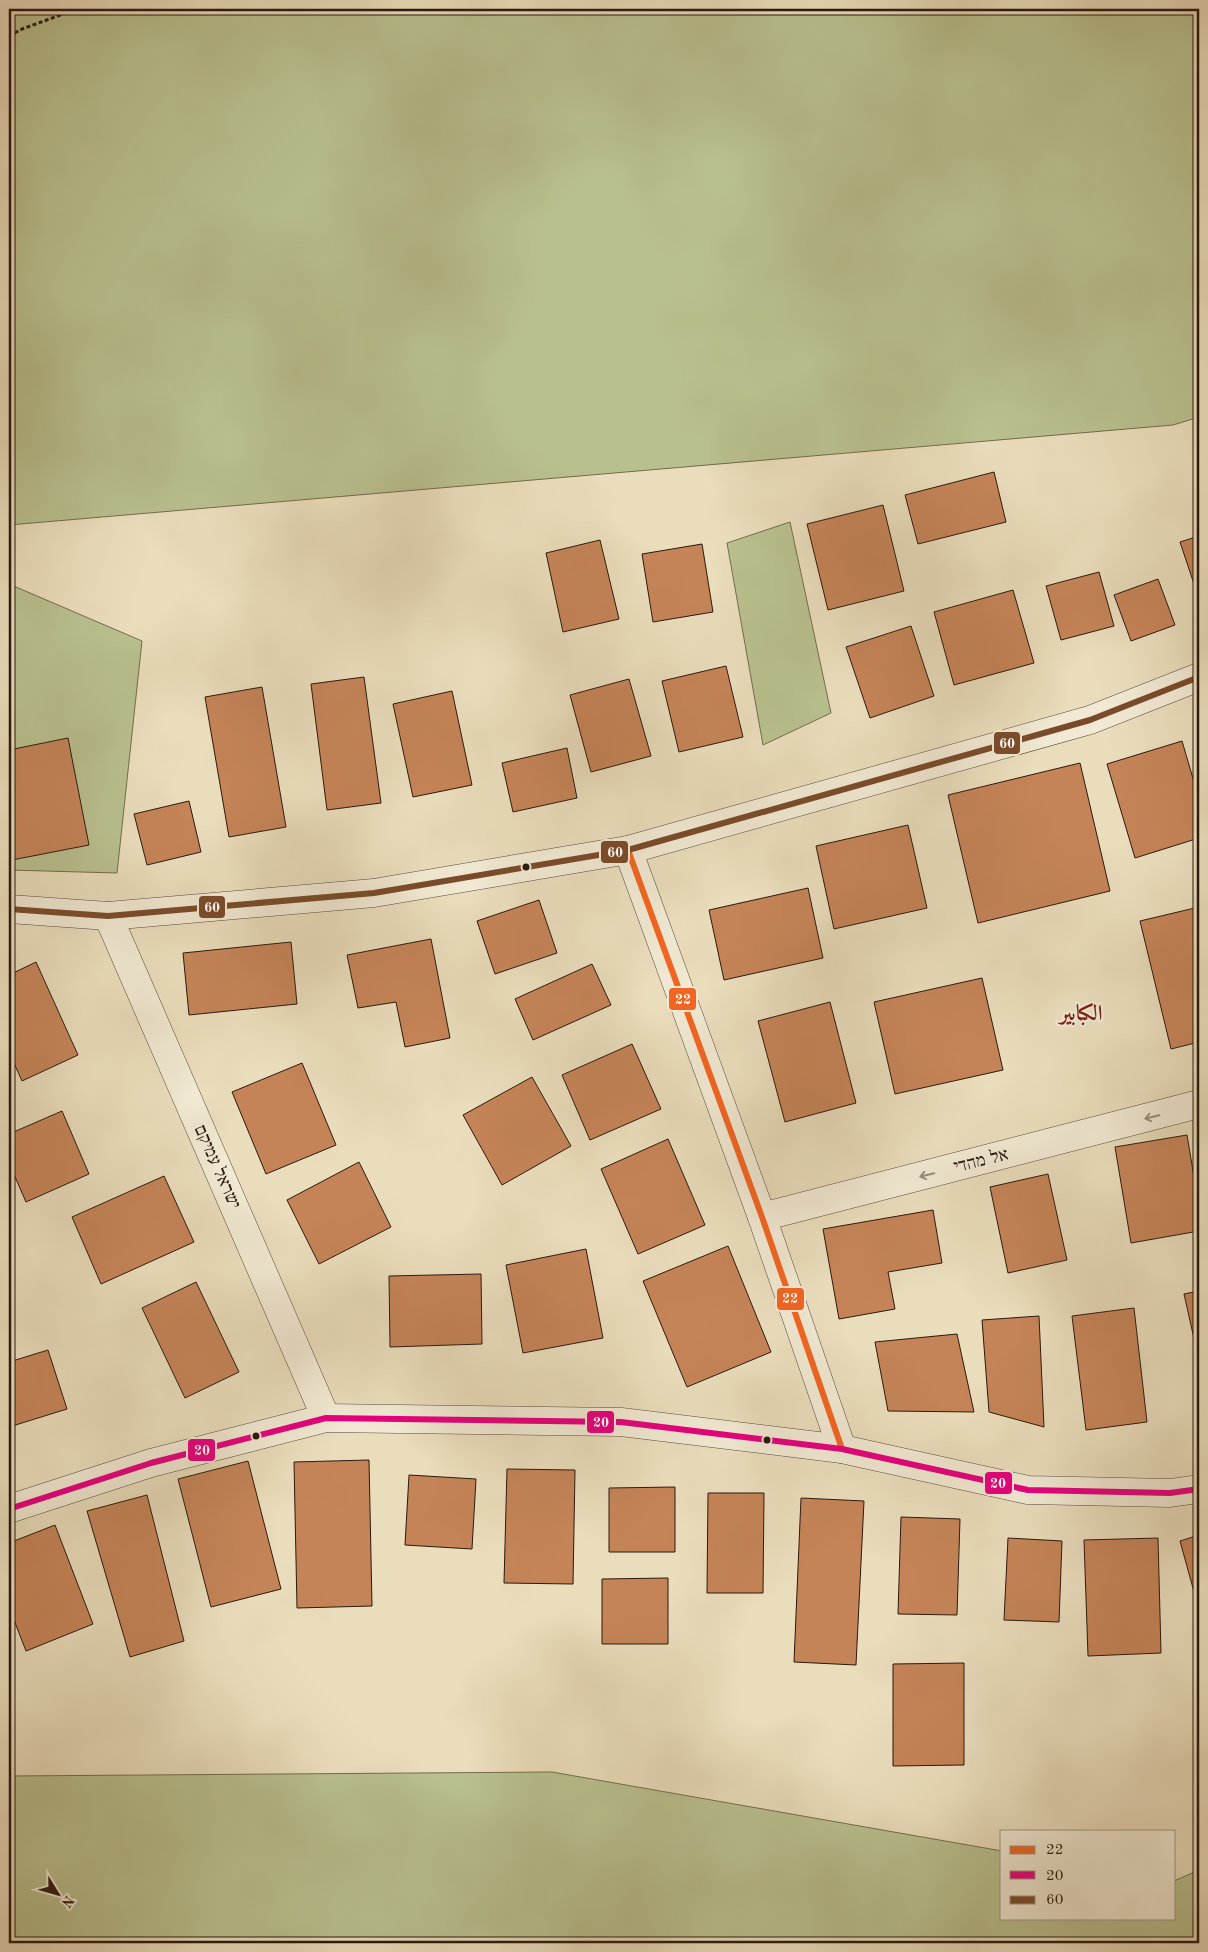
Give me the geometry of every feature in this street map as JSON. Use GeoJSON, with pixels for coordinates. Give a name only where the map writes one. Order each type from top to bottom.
{"type":"FeatureCollection","features":[{"type":"Feature","properties":{"kind":"street"},"geometry":{"type":"LineString","coordinates":[[9,910],[108,916],[374,893],[628,850],[1090,720],[1199,677]]}},
{"type":"Feature","properties":{"kind":"street"},"geometry":{"type":"LineString","coordinates":[[628,850],[762,1217],[842,1449]]}},
{"type":"Feature","properties":{"kind":"street","name":"ישראל עמיקם"},"geometry":{"type":"LineString","coordinates":[[108,916],[326,1418]]}},
{"type":"Feature","properties":{"kind":"street","name":"אל מהדי"},"geometry":{"type":"LineString","coordinates":[[762,1217],[1199,1104]]}},
{"type":"Feature","properties":{"kind":"street"},"geometry":{"type":"LineString","coordinates":[[9,1509],[151,1463],[326,1418],[621,1422],[842,1449],[1028,1490],[1170,1493],[1199,1489]]}},
{"type":"Feature","properties":{"kind":"path"},"geometry":{"type":"LineString","coordinates":[[9,36],[22,29],[77,9]]}},
{"type":"Feature","properties":{"kind":"green space"},"geometry":{"type":"Polygon","coordinates":[[[9,9],[1199,9],[1199,417],[1173,425],[9,525],[9,9]]]}},
{"type":"Feature","properties":{"kind":"green space"},"geometry":{"type":"Polygon","coordinates":[[[790,522],[831,713],[763,745],[727,543],[790,522]]]}},
{"type":"Feature","properties":{"kind":"green space"},"geometry":{"type":"Polygon","coordinates":[[[9,584],[142,641],[117,873],[9,870],[9,584]]]}},
{"type":"Feature","properties":{"kind":"green space"},"geometry":{"type":"Polygon","coordinates":[[[552,1772],[1000,1851],[1000,1920],[1176,1920],[1176,1880],[1199,1870],[1199,1943],[9,1943],[9,1776],[552,1772]]]}},
{"type":"Feature","properties":{"kind":"building"},"geometry":{"type":"Polygon","coordinates":[[[994,472],[1006,522],[918,544],[905,495],[994,472]]]}},
{"type":"Feature","properties":{"kind":"building"},"geometry":{"type":"Polygon","coordinates":[[[883,505],[904,591],[828,610],[807,524],[883,505]]]}},
{"type":"Feature","properties":{"kind":"building"},"geometry":{"type":"Polygon","coordinates":[[[1199,536],[1199,599],[1180,542],[1199,536]]]}},
{"type":"Feature","properties":{"kind":"building"},"geometry":{"type":"Polygon","coordinates":[[[600,540],[619,619],[563,632],[546,553],[600,540]]]}},
{"type":"Feature","properties":{"kind":"building"},"geometry":{"type":"Polygon","coordinates":[[[702,544],[713,612],[653,622],[642,554],[702,544]]]}},
{"type":"Feature","properties":{"kind":"building"},"geometry":{"type":"Polygon","coordinates":[[[1099,572],[1114,626],[1061,640],[1046,586],[1099,572]]]}},
{"type":"Feature","properties":{"kind":"building"},"geometry":{"type":"Polygon","coordinates":[[[1158,579],[1175,625],[1131,641],[1114,595],[1158,579]]]}},
{"type":"Feature","properties":{"kind":"building"},"geometry":{"type":"Polygon","coordinates":[[[1013,590],[1034,663],[954,685],[934,612],[1013,590]]]}},
{"type":"Feature","properties":{"kind":"building"},"geometry":{"type":"Polygon","coordinates":[[[911,626],[934,696],[870,718],[846,647],[911,626]]]}},
{"type":"Feature","properties":{"kind":"building"},"geometry":{"type":"Polygon","coordinates":[[[726,666],[743,737],[679,752],[662,681],[726,666]]]}},
{"type":"Feature","properties":{"kind":"building"},"geometry":{"type":"Polygon","coordinates":[[[364,677],[381,803],[327,810],[311,684],[364,677]]]}},
{"type":"Feature","properties":{"kind":"building"},"geometry":{"type":"Polygon","coordinates":[[[629,679],[651,756],[591,772],[570,695],[629,679]]]}},
{"type":"Feature","properties":{"kind":"building"},"geometry":{"type":"Polygon","coordinates":[[[262,687],[286,827],[229,837],[205,697],[262,687]]]}},
{"type":"Feature","properties":{"kind":"building"},"geometry":{"type":"Polygon","coordinates":[[[452,691],[472,785],[413,797],[393,704],[452,691]]]}},
{"type":"Feature","properties":{"kind":"building"},"geometry":{"type":"Polygon","coordinates":[[[68,738],[89,845],[12,860],[9,845],[9,750],[68,738]]]}},
{"type":"Feature","properties":{"kind":"building"},"geometry":{"type":"Polygon","coordinates":[[[1182,741],[1199,799],[1199,838],[1135,858],[1107,764],[1182,741]]]}},
{"type":"Feature","properties":{"kind":"building"},"geometry":{"type":"Polygon","coordinates":[[[567,748],[577,798],[513,812],[502,763],[567,748]]]}},
{"type":"Feature","properties":{"kind":"building"},"geometry":{"type":"Polygon","coordinates":[[[1080,763],[1110,891],[978,923],[948,795],[1080,763]]]}},
{"type":"Feature","properties":{"kind":"building"},"geometry":{"type":"Polygon","coordinates":[[[189,801],[201,852],[147,865],[134,814],[189,801]]]}},
{"type":"Feature","properties":{"kind":"building"},"geometry":{"type":"Polygon","coordinates":[[[908,825],[927,908],[834,929],[816,846],[908,825]]]}},
{"type":"Feature","properties":{"kind":"building"},"geometry":{"type":"Polygon","coordinates":[[[808,888],[823,958],[724,980],[709,910],[808,888]]]}},
{"type":"Feature","properties":{"kind":"building"},"geometry":{"type":"Polygon","coordinates":[[[539,900],[557,953],[495,974],[477,921],[539,900]]]}},
{"type":"Feature","properties":{"kind":"building"},"geometry":{"type":"Polygon","coordinates":[[[1199,907],[1199,1042],[1171,1049],[1140,921],[1199,907]]]}},
{"type":"Feature","properties":{"kind":"building"},"geometry":{"type":"Polygon","coordinates":[[[431,939],[450,1038],[405,1047],[396,1002],[358,1008],[347,955],[431,939]]]}},
{"type":"Feature","properties":{"kind":"building"},"geometry":{"type":"Polygon","coordinates":[[[291,942],[297,1004],[189,1015],[183,953],[291,942]]]}},
{"type":"Feature","properties":{"kind":"building"},"geometry":{"type":"Polygon","coordinates":[[[36,962],[78,1055],[22,1081],[9,1052],[9,975],[36,962]]]}},
{"type":"Feature","properties":{"kind":"building"},"geometry":{"type":"Polygon","coordinates":[[[592,964],[611,1005],[533,1040],[515,999],[592,964]]]}},
{"type":"Feature","properties":{"kind":"building"},"geometry":{"type":"Polygon","coordinates":[[[982,978],[1003,1070],[895,1094],[874,1002],[982,978]]]}},
{"type":"Feature","properties":{"kind":"building"},"geometry":{"type":"Polygon","coordinates":[[[830,1002],[856,1103],[785,1122],[758,1021],[830,1002]]]}},
{"type":"Feature","properties":{"kind":"building"},"geometry":{"type":"Polygon","coordinates":[[[632,1044],[661,1109],[590,1140],[562,1075],[632,1044]]]}},
{"type":"Feature","properties":{"kind":"building"},"geometry":{"type":"Polygon","coordinates":[[[302,1063],[336,1145],[266,1174],[232,1092],[302,1063]]]}},
{"type":"Feature","properties":{"kind":"building"},"geometry":{"type":"Polygon","coordinates":[[[532,1077],[571,1146],[502,1185],[463,1115],[532,1077]]]}},
{"type":"Feature","properties":{"kind":"building"},"geometry":{"type":"Polygon","coordinates":[[[62,1111],[89,1174],[26,1202],[9,1163],[9,1134],[62,1111]]]}},
{"type":"Feature","properties":{"kind":"building"},"geometry":{"type":"Polygon","coordinates":[[[1187,1135],[1199,1207],[1199,1231],[1131,1243],[1115,1147],[1187,1135]]]}},
{"type":"Feature","properties":{"kind":"building"},"geometry":{"type":"Polygon","coordinates":[[[668,1139],[705,1225],[638,1254],[601,1169],[668,1139]]]}},
{"type":"Feature","properties":{"kind":"building"},"geometry":{"type":"Polygon","coordinates":[[[359,1162],[391,1227],[319,1264],[287,1200],[359,1162]]]}},
{"type":"Feature","properties":{"kind":"building"},"geometry":{"type":"Polygon","coordinates":[[[1048,1174],[1067,1260],[1008,1273],[990,1187],[1048,1174]]]}},
{"type":"Feature","properties":{"kind":"building"},"geometry":{"type":"Polygon","coordinates":[[[164,1176],[194,1242],[101,1284],[72,1217],[164,1176]]]}},
{"type":"Feature","properties":{"kind":"building"},"geometry":{"type":"Polygon","coordinates":[[[933,1210],[942,1263],[888,1272],[895,1309],[839,1319],[823,1229],[933,1210]]]}},
{"type":"Feature","properties":{"kind":"building"},"geometry":{"type":"Polygon","coordinates":[[[728,1246],[771,1352],[687,1387],[643,1281],[728,1246]]]}},
{"type":"Feature","properties":{"kind":"building"},"geometry":{"type":"Polygon","coordinates":[[[586,1249],[603,1338],[523,1353],[506,1265],[586,1249]]]}},
{"type":"Feature","properties":{"kind":"building"},"geometry":{"type":"Polygon","coordinates":[[[481,1274],[482,1344],[390,1347],[389,1276],[481,1274]]]}},
{"type":"Feature","properties":{"kind":"building"},"geometry":{"type":"Polygon","coordinates":[[[196,1282],[239,1372],[185,1398],[142,1308],[196,1282]]]}},
{"type":"Feature","properties":{"kind":"building"},"geometry":{"type":"Polygon","coordinates":[[[1199,1291],[1199,1361],[1184,1294],[1199,1291]]]}},
{"type":"Feature","properties":{"kind":"building"},"geometry":{"type":"Polygon","coordinates":[[[1134,1308],[1147,1422],[1086,1430],[1072,1316],[1134,1308]]]}},
{"type":"Feature","properties":{"kind":"building"},"geometry":{"type":"Polygon","coordinates":[[[1039,1316],[1044,1427],[989,1412],[982,1320],[1039,1316]]]}},
{"type":"Feature","properties":{"kind":"building"},"geometry":{"type":"Polygon","coordinates":[[[957,1334],[974,1412],[888,1411],[875,1342],[957,1334]]]}},
{"type":"Feature","properties":{"kind":"building"},"geometry":{"type":"Polygon","coordinates":[[[48,1350],[67,1409],[9,1427],[9,1362],[48,1350]]]}},
{"type":"Feature","properties":{"kind":"building"},"geometry":{"type":"Polygon","coordinates":[[[369,1460],[372,1606],[297,1608],[294,1462],[369,1460]]]}},
{"type":"Feature","properties":{"kind":"building"},"geometry":{"type":"Polygon","coordinates":[[[248,1461],[281,1589],[211,1607],[178,1479],[248,1461]]]}},
{"type":"Feature","properties":{"kind":"building"},"geometry":{"type":"Polygon","coordinates":[[[507,1469],[575,1470],[573,1584],[504,1583],[507,1469]]]}},
{"type":"Feature","properties":{"kind":"building"},"geometry":{"type":"Polygon","coordinates":[[[409,1475],[476,1479],[472,1549],[405,1545],[409,1475]]]}},
{"type":"Feature","properties":{"kind":"building"},"geometry":{"type":"Polygon","coordinates":[[[675,1487],[675,1552],[609,1552],[609,1488],[675,1487]]]}},
{"type":"Feature","properties":{"kind":"building"},"geometry":{"type":"Polygon","coordinates":[[[708,1493],[764,1493],[763,1593],[707,1593],[708,1493]]]}},
{"type":"Feature","properties":{"kind":"building"},"geometry":{"type":"Polygon","coordinates":[[[147,1495],[184,1641],[130,1657],[87,1511],[147,1495]]]}},
{"type":"Feature","properties":{"kind":"building"},"geometry":{"type":"Polygon","coordinates":[[[801,1498],[864,1501],[856,1665],[794,1662],[801,1498]]]}},
{"type":"Feature","properties":{"kind":"building"},"geometry":{"type":"Polygon","coordinates":[[[901,1517],[960,1519],[957,1615],[898,1614],[901,1517]]]}},
{"type":"Feature","properties":{"kind":"building"},"geometry":{"type":"Polygon","coordinates":[[[55,1525],[93,1624],[26,1651],[9,1607],[9,1543],[55,1525]]]}},
{"type":"Feature","properties":{"kind":"building"},"geometry":{"type":"Polygon","coordinates":[[[1199,1535],[1199,1610],[1180,1541],[1199,1535]]]}},
{"type":"Feature","properties":{"kind":"building"},"geometry":{"type":"Polygon","coordinates":[[[1008,1538],[1062,1541],[1059,1622],[1004,1620],[1008,1538]]]}},
{"type":"Feature","properties":{"kind":"building"},"geometry":{"type":"Polygon","coordinates":[[[1158,1538],[1161,1653],[1088,1656],[1084,1540],[1158,1538]]]}},
{"type":"Feature","properties":{"kind":"building"},"geometry":{"type":"Polygon","coordinates":[[[668,1578],[668,1644],[602,1644],[602,1579],[668,1578]]]}},
{"type":"Feature","properties":{"kind":"building"},"geometry":{"type":"Polygon","coordinates":[[[964,1663],[964,1765],[893,1766],[893,1664],[964,1663]]]}},
{"type":"Feature","properties":{"kind":"transit line","name":"60"},"geometry":{"type":"LineString","coordinates":[[9,909],[108,916],[374,893],[628,850],[1090,720],[1199,677]]}},
{"type":"Feature","properties":{"kind":"transit line","name":"22"},"geometry":{"type":"LineString","coordinates":[[628,850],[762,1217],[842,1449]]}},
{"type":"Feature","properties":{"kind":"transit line","name":"20"},"geometry":{"type":"LineString","coordinates":[[9,1509],[151,1463],[326,1418],[621,1422],[842,1449],[1028,1490],[1170,1493],[1199,1489]]}},
{"type":"Feature","properties":{"kind":"district","name":"الكبابير"},"geometry":{"type":"Point","coordinates":[1081,1014]}}]}
